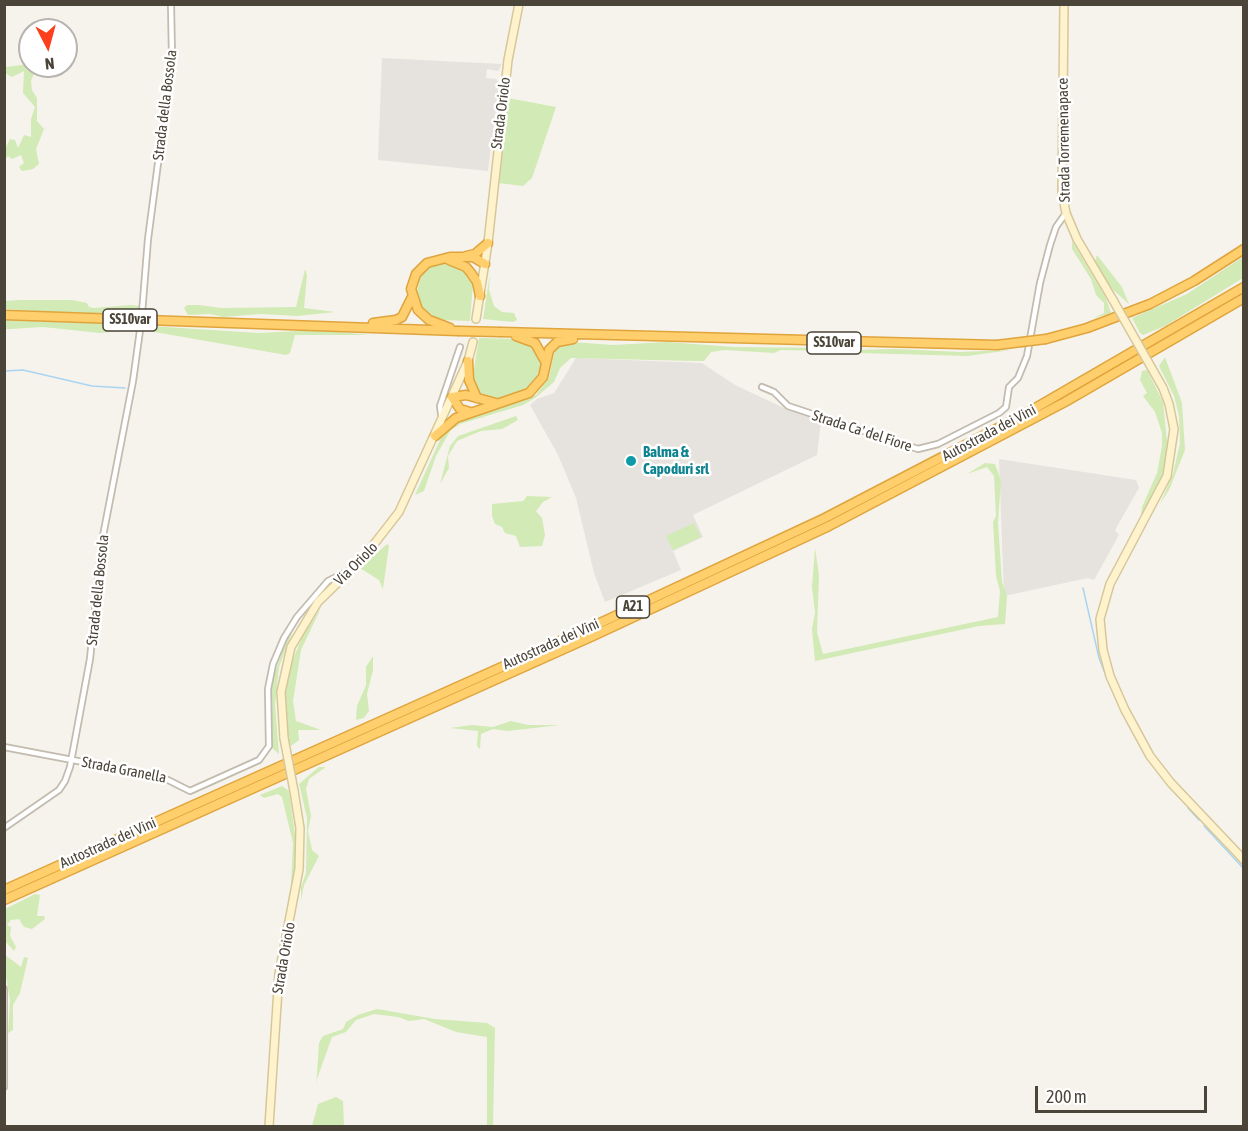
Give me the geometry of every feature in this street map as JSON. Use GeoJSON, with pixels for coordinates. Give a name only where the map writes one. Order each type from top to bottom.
{"type":"FeatureCollection","features":[{"type":"Feature","properties":{"kind":"highway"},"geometry":{"type":"LineString","coordinates":[[464,257],[475,254],[488,243]]}},
{"type":"Feature","properties":{"kind":"highway","name":"SS10var"},"geometry":{"type":"LineString","coordinates":[[4,315],[368,328],[445,328],[458,331],[997,345],[1046,339],[1087,328],[1150,304],[1194,281],[1244,249]]}},
{"type":"Feature","properties":{"kind":"highway"},"geometry":{"type":"LineString","coordinates":[[368,328],[373,323],[402,317],[412,297],[413,281],[421,268],[442,258],[473,257],[485,264]]}},
{"type":"Feature","properties":{"kind":"highway"},"geometry":{"type":"LineString","coordinates":[[442,258],[465,267],[485,264]]}},
{"type":"Feature","properties":{"kind":"highway"},"geometry":{"type":"LineString","coordinates":[[465,267],[477,282],[480,296]]}},
{"type":"Feature","properties":{"kind":"highway","name":"Autostrada dei Vini"},"geometry":{"type":"LineString","coordinates":[[4,890],[600,623],[814,523],[1025,414],[1244,287]]}},
{"type":"Feature","properties":{"kind":"highway"},"geometry":{"type":"LineString","coordinates":[[412,297],[423,316],[445,328]]}},
{"type":"Feature","properties":{"kind":"highway","name":"Autostrada dei Vini"},"geometry":{"type":"LineString","coordinates":[[4,900],[595,635],[829,526],[1065,402],[1244,298]]}},
{"type":"Feature","properties":{"kind":"highway"},"geometry":{"type":"LineString","coordinates":[[501,332],[532,341],[539,349],[546,364]]}},
{"type":"Feature","properties":{"kind":"highway"},"geometry":{"type":"LineString","coordinates":[[435,436],[452,420],[506,402],[534,389],[543,377],[549,350],[557,342],[585,334]]}},
{"type":"Feature","properties":{"kind":"highway"},"geometry":{"type":"LineString","coordinates":[[468,361],[471,388],[477,398]]}},
{"type":"Feature","properties":{"kind":"highway"},"geometry":{"type":"LineString","coordinates":[[475,411],[460,409],[452,397],[462,395],[489,402],[506,402]]}},
{"type":"Feature","properties":{"kind":"street","name":"Strada della Bossola"},"geometry":{"type":"LineString","coordinates":[[142,313],[148,239],[171,57],[171,4]]}},
{"type":"Feature","properties":{"kind":"street","name":"Strada Oriolo"},"geometry":{"type":"LineString","coordinates":[[488,243],[508,60],[519,4]]}},
{"type":"Feature","properties":{"kind":"street","name":"Strada Torremenapace"},"geometry":{"type":"LineString","coordinates":[[1064,4],[1062,174],[1066,213],[1077,239],[1163,388],[1174,429],[1167,476],[1110,584],[1100,619],[1103,650],[1121,701],[1150,756],[1244,860]]}},
{"type":"Feature","properties":{"kind":"street","name":"Strada Ca' del Fiore"},"geometry":{"type":"LineString","coordinates":[[762,387],[774,392],[788,406],[918,449],[938,444],[999,413],[1006,407],[1010,387],[1017,378],[1027,356],[1040,283],[1050,245],[1056,227],[1066,213]]}},
{"type":"Feature","properties":{"kind":"street"},"geometry":{"type":"LineString","coordinates":[[476,319],[488,243]]}},
{"type":"Feature","properties":{"kind":"street","name":"Strada della Bossola"},"geometry":{"type":"LineString","coordinates":[[4,828],[59,790],[65,781],[71,760],[90,659],[102,541],[133,381],[141,323]]}},
{"type":"Feature","properties":{"kind":"street","name":"Via Oriolo"},"geometry":{"type":"LineString","coordinates":[[294,791],[284,738],[281,692],[291,647],[318,602],[380,540],[399,512],[468,361],[473,342]]}},
{"type":"Feature","properties":{"kind":"street"},"geometry":{"type":"LineString","coordinates":[[441,421],[440,406],[460,347]]}},
{"type":"Feature","properties":{"kind":"street","name":"Strada Granella"},"geometry":{"type":"LineString","coordinates":[[4,747],[171,779],[190,791],[259,760],[269,746],[268,689],[273,664],[284,638],[297,617],[328,581],[352,569]]}},
{"type":"Feature","properties":{"kind":"street","name":"Strada Oriolo"},"geometry":{"type":"LineString","coordinates":[[269,1126],[279,974],[299,869],[300,828],[294,791]]}},
{"type":"Feature","properties":{"kind":"street"},"geometry":{"type":"LineString","coordinates":[[4,989],[4,1087]]}},
{"type":"Feature","properties":{"kind":"shaded area"},"geometry":{"type":"Polygon","coordinates":[[[382,58],[502,64],[498,71],[487,69],[486,78],[496,79],[499,83],[488,171],[378,160],[382,58]]]}},
{"type":"Feature","properties":{"kind":"shaded area"},"geometry":{"type":"Polygon","coordinates":[[[576,358],[702,363],[735,385],[784,408],[821,420],[817,455],[693,515],[703,537],[673,551],[681,570],[605,602],[594,573],[576,498],[558,455],[530,405],[537,399],[554,393],[576,358]]]}},
{"type":"Feature","properties":{"kind":"shaded area"},"geometry":{"type":"Polygon","coordinates":[[[999,459],[1136,480],[1139,488],[1115,530],[1119,535],[1094,580],[1088,578],[1004,596],[999,459]]]}},
{"type":"Feature","properties":{"kind":"green space"},"geometry":{"type":"Polygon","coordinates":[[[18,65],[18,74],[12,77],[5,73],[5,67],[18,65]]]}},
{"type":"Feature","properties":{"kind":"green space"},"geometry":{"type":"Polygon","coordinates":[[[24,78],[32,78],[32,90],[37,98],[37,121],[44,129],[36,149],[39,164],[33,169],[22,171],[19,167],[24,163],[21,155],[12,159],[8,156],[5,159],[5,149],[10,139],[15,140],[18,148],[24,135],[31,137],[31,119],[35,107],[23,93],[24,78]]]}},
{"type":"Feature","properties":{"kind":"green space"},"geometry":{"type":"Polygon","coordinates":[[[508,98],[556,107],[532,178],[523,186],[498,183],[501,139],[508,98]]]}},
{"type":"Feature","properties":{"kind":"green space"},"geometry":{"type":"Polygon","coordinates":[[[1072,241],[1106,298],[1111,313],[1093,318],[1104,313],[1104,303],[1096,295],[1091,279],[1072,249],[1072,241]]]}},
{"type":"Feature","properties":{"kind":"green space"},"geometry":{"type":"Polygon","coordinates":[[[1097,255],[1122,287],[1129,304],[1111,288],[1095,261],[1097,255]]]}},
{"type":"Feature","properties":{"kind":"green space"},"geometry":{"type":"Polygon","coordinates":[[[1243,257],[1243,278],[1165,326],[1143,335],[1140,333],[1132,318],[1187,294],[1243,257]]]}},
{"type":"Feature","properties":{"kind":"green space"},"geometry":{"type":"Polygon","coordinates":[[[442,262],[452,262],[466,271],[473,283],[470,321],[441,320],[429,315],[423,309],[417,291],[420,278],[427,268],[442,262]]]}},
{"type":"Feature","properties":{"kind":"green space"},"geometry":{"type":"Polygon","coordinates":[[[305,269],[307,275],[304,308],[335,312],[298,316],[260,314],[223,317],[210,314],[188,315],[184,308],[187,305],[222,308],[296,307],[305,269]]]}},
{"type":"Feature","properties":{"kind":"green space"},"geometry":{"type":"Polygon","coordinates":[[[490,273],[489,290],[494,306],[502,312],[514,313],[517,320],[513,322],[483,319],[490,273]]]}},
{"type":"Feature","properties":{"kind":"green space"},"geometry":{"type":"Polygon","coordinates":[[[72,300],[87,303],[89,307],[94,308],[131,305],[140,306],[140,308],[139,314],[96,315],[5,309],[4,301],[72,300]]]}},
{"type":"Feature","properties":{"kind":"green space"},"geometry":{"type":"Polygon","coordinates":[[[4,320],[117,324],[126,325],[133,330],[100,333],[43,327],[5,329],[4,320]]]}},
{"type":"Feature","properties":{"kind":"green space"},"geometry":{"type":"Polygon","coordinates":[[[143,327],[259,333],[321,330],[369,335],[295,335],[290,353],[286,355],[143,330],[143,327]]]}},
{"type":"Feature","properties":{"kind":"green space"},"geometry":{"type":"Polygon","coordinates":[[[479,338],[516,339],[533,347],[541,365],[535,382],[529,388],[498,399],[481,395],[472,381],[479,338]]]}},
{"type":"Feature","properties":{"kind":"green space"},"geometry":{"type":"Polygon","coordinates":[[[572,342],[613,345],[667,342],[734,347],[840,348],[844,351],[781,350],[774,353],[725,350],[711,352],[704,361],[571,358],[560,368],[554,382],[535,398],[523,405],[460,424],[450,431],[436,456],[424,491],[415,495],[444,431],[464,419],[536,395],[549,378],[554,354],[558,347],[572,342]]]}},
{"type":"Feature","properties":{"kind":"green space"},"geometry":{"type":"Polygon","coordinates":[[[896,349],[960,352],[1011,350],[968,356],[859,353],[851,350],[896,349]]]}},
{"type":"Feature","properties":{"kind":"green space"},"geometry":{"type":"Polygon","coordinates":[[[1165,357],[1182,403],[1185,450],[1169,490],[1160,504],[1173,474],[1180,443],[1179,416],[1174,396],[1159,366],[1165,357]]]}},
{"type":"Feature","properties":{"kind":"green space"},"geometry":{"type":"Polygon","coordinates":[[[1147,370],[1163,402],[1168,451],[1161,479],[1144,514],[1141,515],[1142,507],[1157,473],[1162,446],[1162,433],[1155,412],[1143,396],[1147,393],[1140,380],[1142,371],[1147,370]]]}},
{"type":"Feature","properties":{"kind":"green space"},"geometry":{"type":"Polygon","coordinates":[[[516,416],[518,420],[502,429],[481,431],[457,441],[448,456],[449,468],[440,484],[450,446],[458,436],[516,416]]]}},
{"type":"Feature","properties":{"kind":"green space"},"geometry":{"type":"Polygon","coordinates":[[[985,463],[995,464],[1001,480],[998,522],[1002,582],[1007,596],[1005,624],[979,626],[815,661],[812,629],[815,613],[812,587],[815,548],[819,575],[817,632],[823,654],[998,617],[1000,591],[996,576],[993,522],[996,516],[994,476],[987,467],[967,474],[985,463]]]}},
{"type":"Feature","properties":{"kind":"green space"},"geometry":{"type":"Polygon","coordinates":[[[527,496],[552,497],[543,502],[536,511],[542,518],[545,535],[542,546],[520,547],[516,536],[505,533],[502,527],[495,524],[492,516],[492,504],[523,501],[527,496]]]}},
{"type":"Feature","properties":{"kind":"green space"},"geometry":{"type":"Polygon","coordinates":[[[694,523],[701,537],[673,550],[666,536],[694,523]]]}},
{"type":"Feature","properties":{"kind":"green space"},"geometry":{"type":"Polygon","coordinates":[[[387,544],[389,546],[383,589],[379,580],[360,568],[387,544]]]}},
{"type":"Feature","properties":{"kind":"green space"},"geometry":{"type":"Polygon","coordinates":[[[321,608],[301,650],[293,701],[296,721],[321,730],[298,730],[299,740],[291,746],[288,738],[285,703],[288,672],[302,637],[321,608]]]}},
{"type":"Feature","properties":{"kind":"green space"},"geometry":{"type":"Polygon","coordinates":[[[303,613],[295,625],[279,667],[275,705],[279,754],[272,748],[270,713],[272,680],[286,641],[295,623],[303,613]]]}},
{"type":"Feature","properties":{"kind":"green space"},"geometry":{"type":"Polygon","coordinates":[[[373,656],[373,670],[367,694],[369,711],[364,718],[356,720],[357,706],[366,685],[366,667],[373,656]]]}},
{"type":"Feature","properties":{"kind":"green space"},"geometry":{"type":"Polygon","coordinates":[[[511,721],[528,725],[560,725],[508,731],[493,729],[481,734],[480,749],[477,746],[478,731],[450,728],[472,725],[493,727],[511,721]]]}},
{"type":"Feature","properties":{"kind":"green space"},"geometry":{"type":"Polygon","coordinates":[[[319,767],[326,767],[309,779],[306,789],[311,816],[308,831],[312,850],[319,856],[304,885],[301,900],[301,887],[306,873],[307,818],[299,784],[319,767]]]}},
{"type":"Feature","properties":{"kind":"green space"},"geometry":{"type":"Polygon","coordinates":[[[282,786],[289,791],[296,842],[290,905],[293,843],[282,797],[278,794],[264,798],[260,795],[282,786]]]}},
{"type":"Feature","properties":{"kind":"green space"},"geometry":{"type":"Polygon","coordinates":[[[35,894],[40,895],[37,916],[44,916],[45,919],[32,929],[24,927],[19,919],[11,920],[7,925],[11,927],[10,936],[16,947],[14,951],[5,941],[5,909],[35,894]]]}},
{"type":"Feature","properties":{"kind":"green space"},"geometry":{"type":"Polygon","coordinates":[[[4,954],[21,967],[24,957],[28,958],[20,993],[13,1005],[13,1030],[8,1033],[10,1000],[4,954]]]}},
{"type":"Feature","properties":{"kind":"green space"},"geometry":{"type":"Polygon","coordinates":[[[377,1009],[435,1019],[487,1023],[495,1028],[493,1126],[487,1126],[487,1037],[456,1032],[424,1019],[409,1021],[374,1014],[356,1020],[346,1032],[332,1037],[316,1088],[319,1043],[323,1036],[343,1029],[346,1022],[358,1015],[377,1009]]]}},
{"type":"Feature","properties":{"kind":"green space"},"geometry":{"type":"Polygon","coordinates":[[[336,1097],[343,1101],[344,1126],[312,1126],[318,1104],[336,1097]]]}},
{"type":"Feature","properties":{"kind":"waterway"},"geometry":{"type":"LineString","coordinates":[[4,371],[23,370],[92,386],[125,388]]}},
{"type":"Feature","properties":{"kind":"waterway"},"geometry":{"type":"LineString","coordinates":[[1083,588],[1099,658],[1106,676]]}},
{"type":"Feature","properties":{"kind":"waterway"},"geometry":{"type":"LineString","coordinates":[[1126,718],[1146,756]]}},
{"type":"Feature","properties":{"kind":"waterway"},"geometry":{"type":"LineString","coordinates":[[1188,808],[1199,820]]}},
{"type":"Feature","properties":{"kind":"waterway"},"geometry":{"type":"LineString","coordinates":[[1204,826],[1244,869]]}},
{"type":"Feature","properties":{"kind":"place","name":"Balma & Capoduri srl"},"geometry":{"type":"Point","coordinates":[631,461]}}]}
